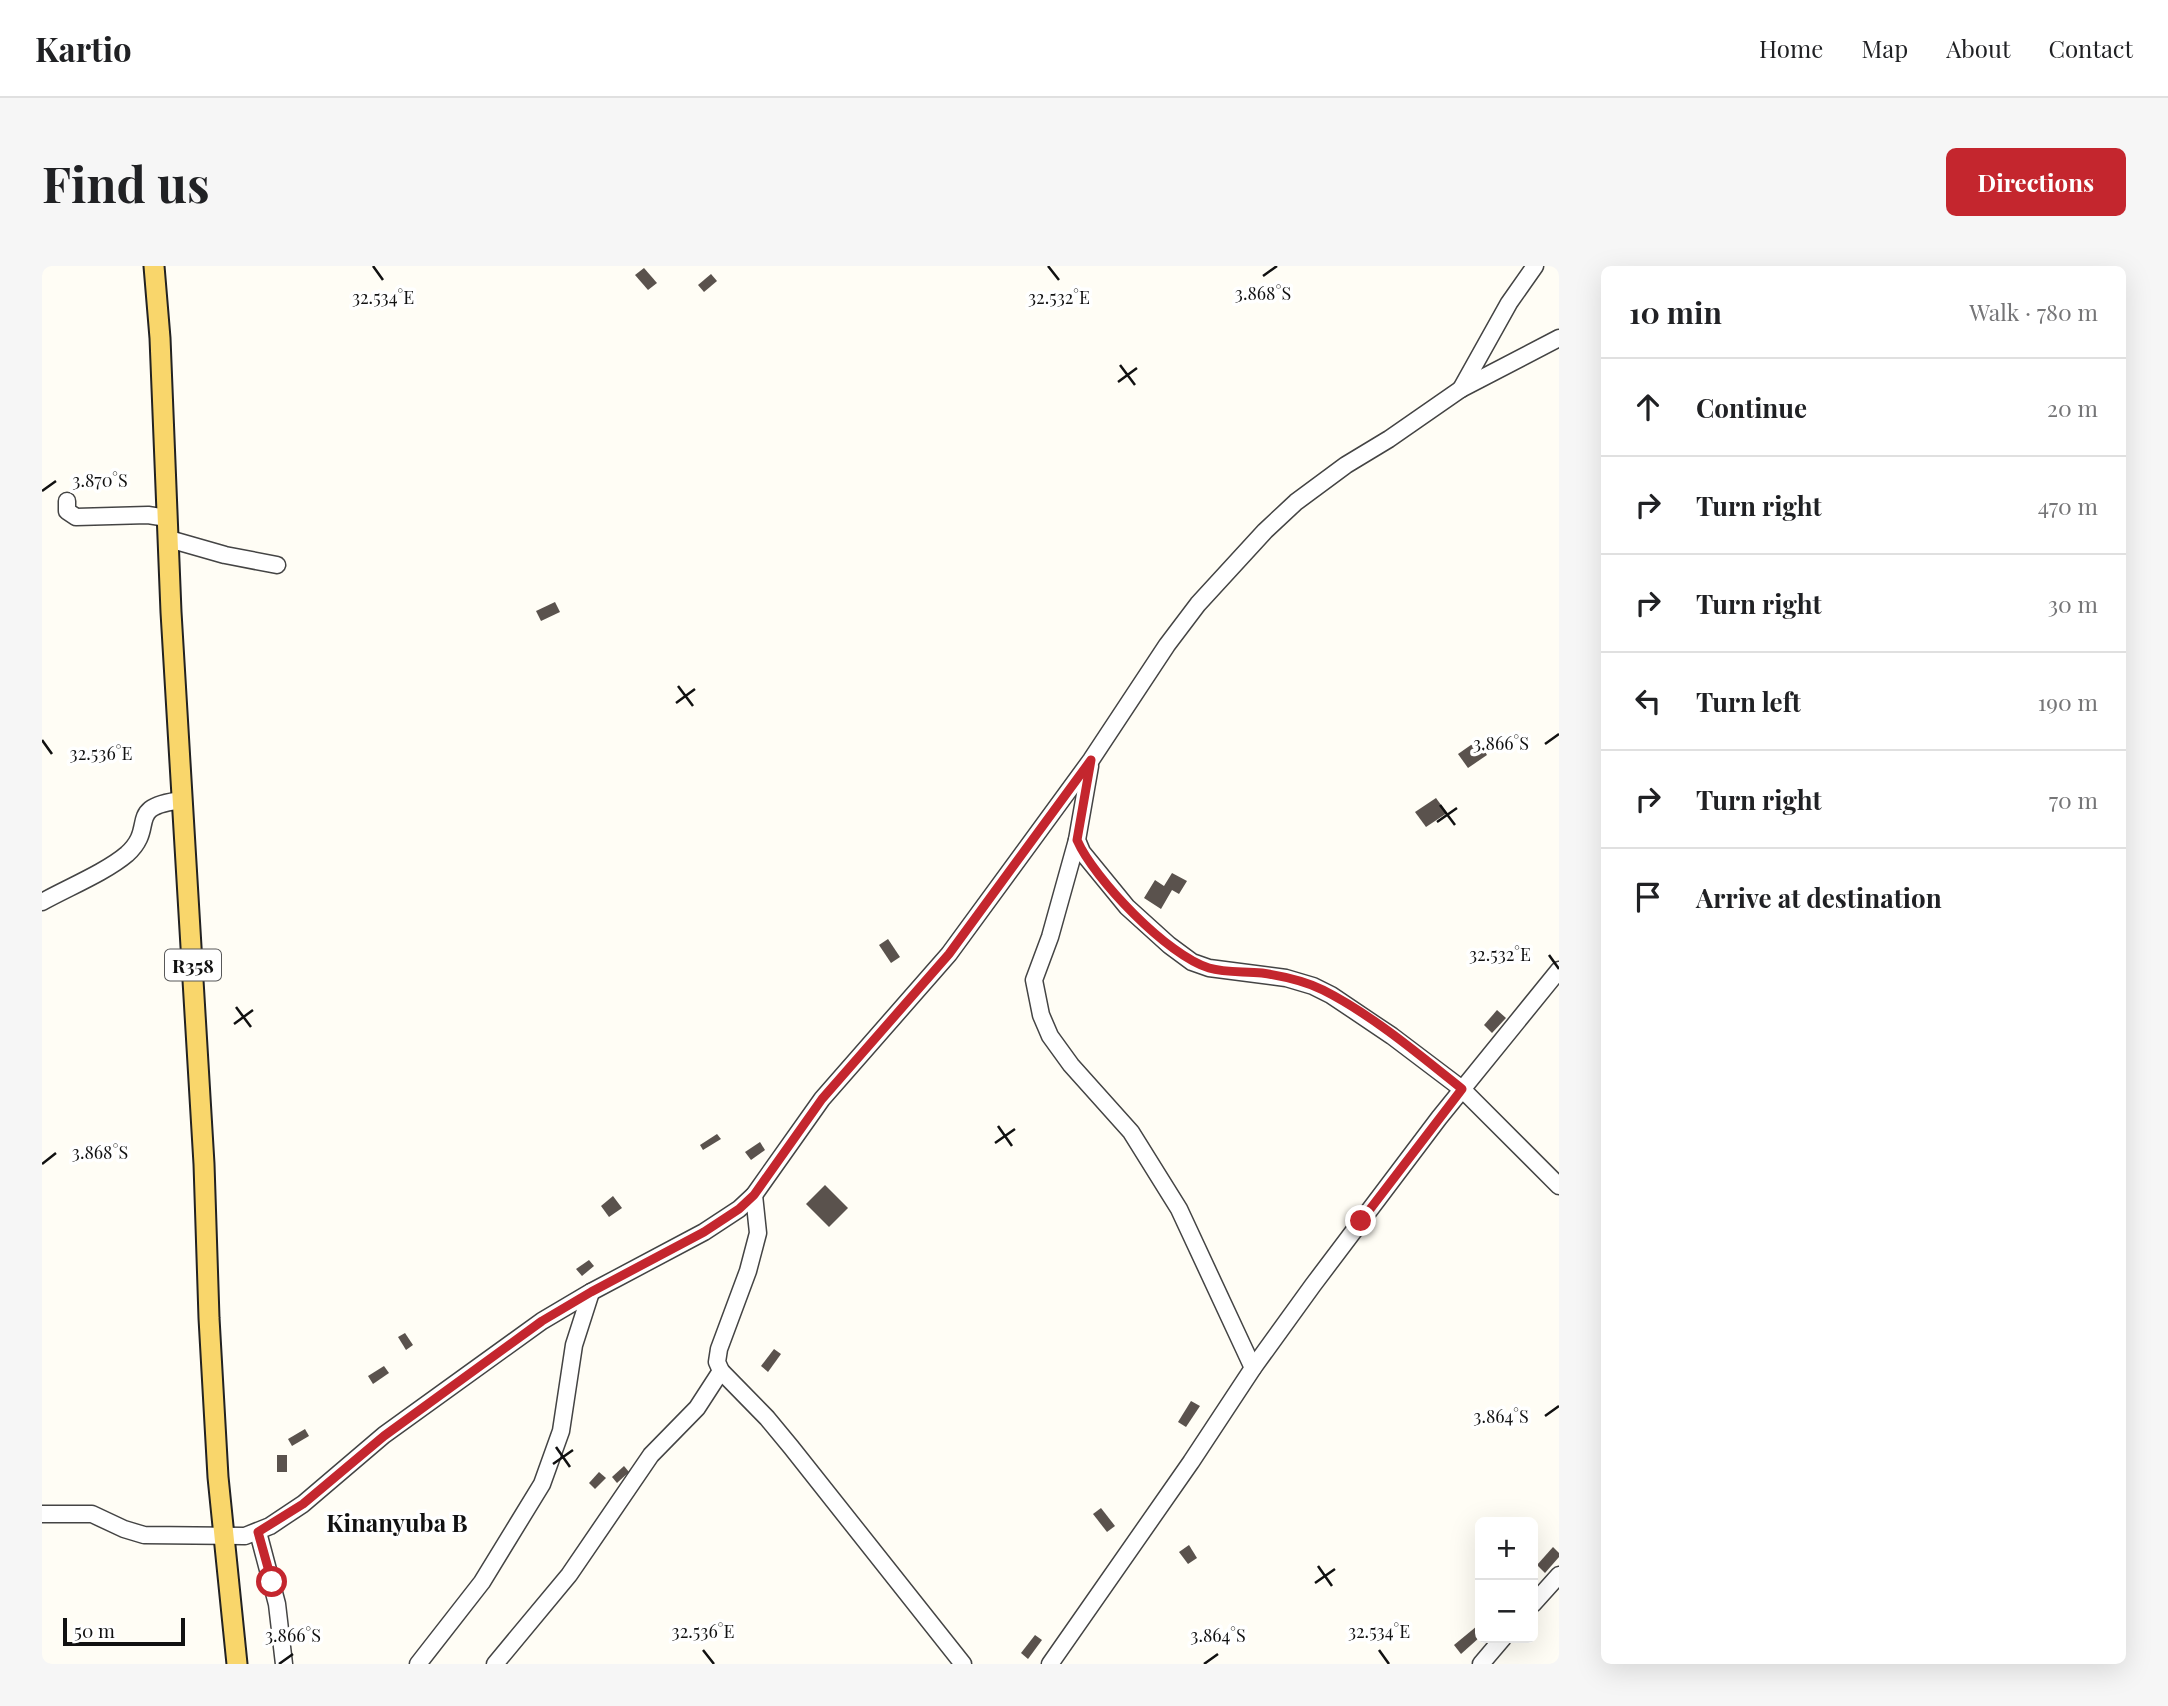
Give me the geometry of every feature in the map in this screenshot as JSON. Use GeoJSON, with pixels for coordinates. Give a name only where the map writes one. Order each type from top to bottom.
{"type":"FeatureCollection","features":[{"type":"Feature","properties":{"kind":"main road","name":"R358"},"geometry":{"type":"LineString","coordinates":[[154,266],[204,1164],[213,1395],[223,1535],[237,1664]]}},
{"type":"Feature","properties":{"kind":"street"},"geometry":{"type":"LineString","coordinates":[[1461,389],[1509,303],[1535,266]]}},
{"type":"Feature","properties":{"kind":"street"},"geometry":{"type":"LineString","coordinates":[[42,1514],[92,1514],[124,1529],[144,1535],[168,1537],[245,1536],[258,1532],[303,1504],[384,1436],[502,1349],[591,1292],[704,1232],[739,1209],[754,1195],[822,1099],[949,954],[1091,760],[1167,645],[1198,604],[1265,531],[1317,485],[1440,406],[1461,389],[1559,338]]}},
{"type":"Feature","properties":{"kind":"street"},"geometry":{"type":"LineString","coordinates":[[67,500],[67,511],[76,517],[148,515],[167,518]]}},
{"type":"Feature","properties":{"kind":"street"},"geometry":{"type":"LineString","coordinates":[[169,539],[225,555],[277,565]]}},
{"type":"Feature","properties":{"kind":"street"},"geometry":{"type":"LineString","coordinates":[[1091,760],[1077,840],[1050,937],[1034,980],[1041,1015],[1050,1036],[1071,1065],[1131,1132],[1179,1209],[1253,1368]]}},
{"type":"Feature","properties":{"kind":"street"},"geometry":{"type":"LineString","coordinates":[[42,902],[126,855],[141,836],[143,816],[150,809],[163,803],[183,800]]}},
{"type":"Feature","properties":{"kind":"street"},"geometry":{"type":"LineString","coordinates":[[1077,840],[1082,852],[1127,907],[1185,957],[1209,968],[1286,978],[1324,990],[1392,1036],[1462,1089],[1559,1186]]}},
{"type":"Feature","properties":{"kind":"street"},"geometry":{"type":"LineString","coordinates":[[1050,1664],[1253,1368],[1403,1165],[1559,970]]}},
{"type":"Feature","properties":{"kind":"street"},"geometry":{"type":"LineString","coordinates":[[754,1195],[758,1233],[748,1271],[719,1349],[717,1362],[721,1371],[783,1437],[963,1664]]}},
{"type":"Feature","properties":{"kind":"street"},"geometry":{"type":"LineString","coordinates":[[418,1664],[482,1582],[542,1484],[561,1430],[574,1345],[591,1292]]}},
{"type":"Feature","properties":{"kind":"street"},"geometry":{"type":"LineString","coordinates":[[495,1664],[569,1575],[651,1455],[697,1408],[721,1371]]}},
{"type":"Feature","properties":{"kind":"street"},"geometry":{"type":"LineString","coordinates":[[258,1532],[278,1604],[284,1664]]}},
{"type":"Feature","properties":{"kind":"street"},"geometry":{"type":"LineString","coordinates":[[1538,1598],[1559,1574]]}},
{"type":"Feature","properties":{"kind":"street"},"geometry":{"type":"LineString","coordinates":[[1481,1664],[1499,1643]]}},
{"type":"Feature","properties":{"kind":"building"},"geometry":{"type":"Polygon","coordinates":[[[644,268],[657,283],[648,290],[635,275],[644,268]]]}},
{"type":"Feature","properties":{"kind":"building"},"geometry":{"type":"Polygon","coordinates":[[[711,274],[717,281],[704,292],[698,285],[711,274]]]}},
{"type":"Feature","properties":{"kind":"building"},"geometry":{"type":"Polygon","coordinates":[[[555,602],[560,612],[541,621],[536,611],[555,602]]]}},
{"type":"Feature","properties":{"kind":"building"},"geometry":{"type":"Polygon","coordinates":[[[1478,740],[1487,755],[1468,768],[1458,754],[1478,740]]]}},
{"type":"Feature","properties":{"kind":"building"},"geometry":{"type":"Polygon","coordinates":[[[1436,798],[1447,813],[1426,827],[1415,812],[1436,798]]]}},
{"type":"Feature","properties":{"kind":"building"},"geometry":{"type":"Polygon","coordinates":[[[1172,873],[1187,881],[1179,894],[1172,890],[1161,909],[1144,898],[1155,880],[1164,886],[1172,873]]]}},
{"type":"Feature","properties":{"kind":"building"},"geometry":{"type":"Polygon","coordinates":[[[888,939],[900,957],[891,963],[879,945],[888,939]]]}},
{"type":"Feature","properties":{"kind":"building"},"geometry":{"type":"Polygon","coordinates":[[[1497,1010],[1506,1018],[1492,1033],[1484,1025],[1497,1010]]]}},
{"type":"Feature","properties":{"kind":"building"},"geometry":{"type":"Polygon","coordinates":[[[717,1134],[721,1139],[703,1150],[700,1145],[717,1134]]]}},
{"type":"Feature","properties":{"kind":"building"},"geometry":{"type":"Polygon","coordinates":[[[760,1142],[765,1150],[751,1160],[745,1152],[760,1142]]]}},
{"type":"Feature","properties":{"kind":"building"},"geometry":{"type":"Polygon","coordinates":[[[825,1185],[848,1208],[829,1227],[806,1204],[825,1185]]]}},
{"type":"Feature","properties":{"kind":"building"},"geometry":{"type":"Polygon","coordinates":[[[613,1196],[622,1208],[609,1217],[601,1206],[613,1196]]]}},
{"type":"Feature","properties":{"kind":"building"},"geometry":{"type":"Polygon","coordinates":[[[589,1260],[594,1266],[582,1276],[576,1269],[589,1260]]]}},
{"type":"Feature","properties":{"kind":"building"},"geometry":{"type":"Polygon","coordinates":[[[405,1333],[413,1345],[406,1350],[398,1337],[405,1333]]]}},
{"type":"Feature","properties":{"kind":"building"},"geometry":{"type":"Polygon","coordinates":[[[774,1349],[781,1354],[768,1372],[761,1366],[774,1349]]]}},
{"type":"Feature","properties":{"kind":"building"},"geometry":{"type":"Polygon","coordinates":[[[384,1366],[389,1373],[373,1384],[368,1376],[384,1366]]]}},
{"type":"Feature","properties":{"kind":"building"},"geometry":{"type":"Polygon","coordinates":[[[1191,1401],[1200,1406],[1186,1427],[1178,1422],[1191,1401]]]}},
{"type":"Feature","properties":{"kind":"building"},"geometry":{"type":"Polygon","coordinates":[[[305,1429],[309,1436],[292,1446],[288,1439],[305,1429]]]}},
{"type":"Feature","properties":{"kind":"building"},"geometry":{"type":"Polygon","coordinates":[[[277,1455],[287,1455],[287,1472],[277,1472],[277,1455]]]}},
{"type":"Feature","properties":{"kind":"building"},"geometry":{"type":"Polygon","coordinates":[[[624,1466],[629,1472],[617,1483],[612,1477],[624,1466]]]}},
{"type":"Feature","properties":{"kind":"building"},"geometry":{"type":"Polygon","coordinates":[[[599,1472],[606,1478],[595,1489],[589,1483],[599,1472]]]}},
{"type":"Feature","properties":{"kind":"building"},"geometry":{"type":"Polygon","coordinates":[[[1101,1508],[1115,1526],[1107,1532],[1093,1514],[1101,1508]]]}},
{"type":"Feature","properties":{"kind":"building"},"geometry":{"type":"Polygon","coordinates":[[[1189,1545],[1197,1558],[1188,1564],[1179,1552],[1189,1545]]]}},
{"type":"Feature","properties":{"kind":"building"},"geometry":{"type":"Polygon","coordinates":[[[1553,1547],[1559,1553],[1559,1557],[1545,1573],[1538,1564],[1553,1547]]]}},
{"type":"Feature","properties":{"kind":"building"},"geometry":{"type":"Polygon","coordinates":[[[1475,1628],[1475,1641],[1461,1654],[1454,1645],[1475,1628]]]}},
{"type":"Feature","properties":{"kind":"building"},"geometry":{"type":"Polygon","coordinates":[[[1035,1635],[1042,1640],[1028,1659],[1021,1653],[1035,1635]]]}},
{"type":"Feature","properties":{"kind":"district","name":"Kinanyuba B"},"geometry":{"type":"Point","coordinates":[397,1522]}},
{"type":"Feature","properties":{"kind":"route"},"geometry":{"type":"LineString","coordinates":[[272,1582],[258,1532],[303,1504],[384,1436],[542,1321],[704,1232],[739,1209],[754,1195],[822,1099],[949,954],[1091,760],[1077,840],[1082,852],[1127,907],[1192,962],[1226,971],[1262,973],[1286,978],[1324,990],[1392,1036],[1462,1089],[1361,1221]]}}]}
